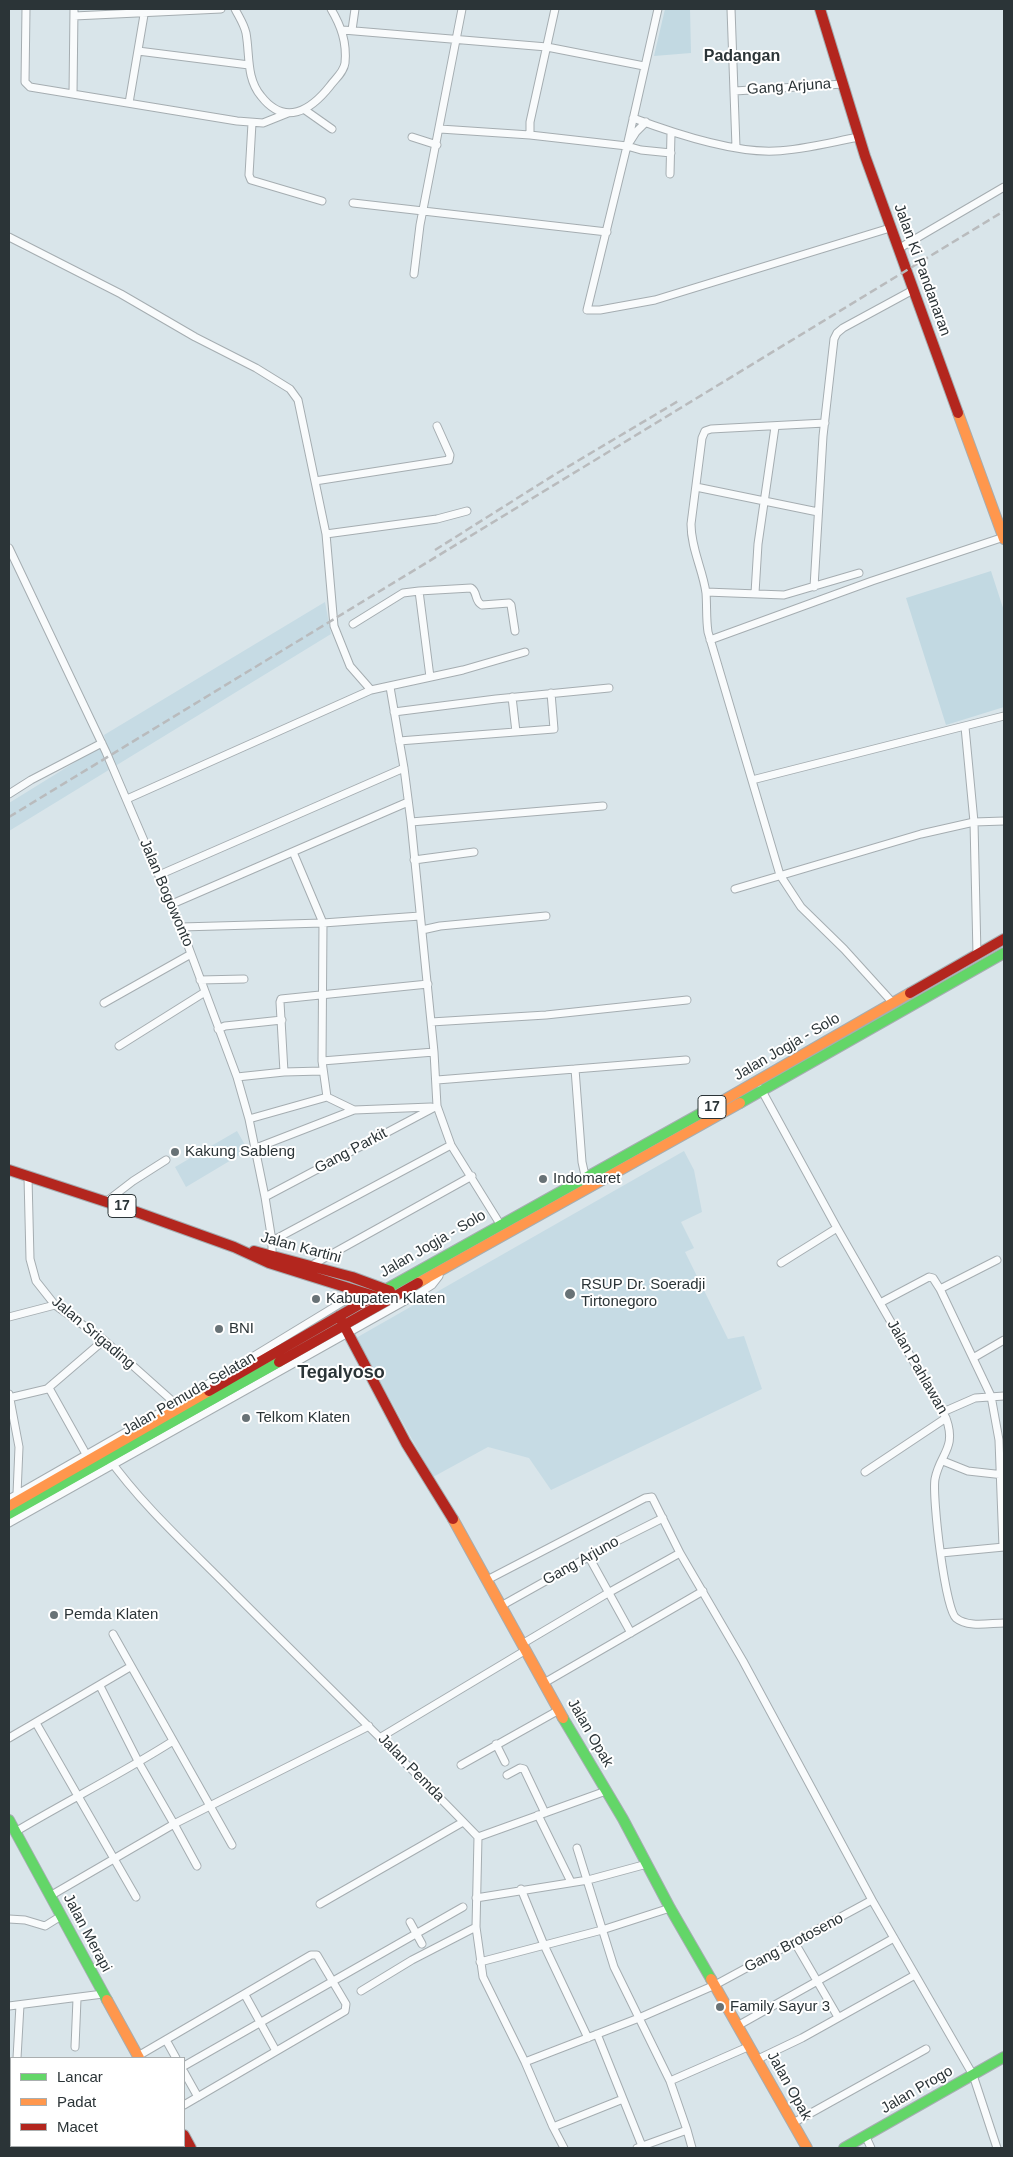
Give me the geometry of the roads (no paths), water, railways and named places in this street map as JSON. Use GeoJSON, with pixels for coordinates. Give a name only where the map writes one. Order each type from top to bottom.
{"type":"FeatureCollection","features":[{"type":"Feature","properties":{"kind":"main road","name":"Jalan Ki Pandanaran"},"geometry":{"type":"LineString","coordinates":[[820,9],[859,137],[890,228],[1004,538]]}},
{"type":"Feature","properties":{"kind":"main road","name":"Jalan Jogja - Solo"},"geometry":{"type":"LineString","coordinates":[[385,1302],[442,1271],[587,1182],[1004,939]]}},
{"type":"Feature","properties":{"kind":"main road","name":"Jalan Jogja - Solo"},"geometry":{"type":"LineString","coordinates":[[374,1296],[500,1224],[587,1182],[762,1092],[1004,953]]}},
{"type":"Feature","properties":{"kind":"main road","name":"Jalan Kartini"},"geometry":{"type":"LineString","coordinates":[[9,1170],[107,1201],[234,1247],[269,1263],[360,1292]]}},
{"type":"Feature","properties":{"kind":"main road","name":"Jalan Kartini"},"geometry":{"type":"LineString","coordinates":[[234,1247],[312,1265],[386,1289]]}},
{"type":"Feature","properties":{"kind":"main road","name":"17"},"geometry":{"type":"LineString","coordinates":[[386,1289],[396,1296]]}},
{"type":"Feature","properties":{"kind":"main road","name":"17"},"geometry":{"type":"LineString","coordinates":[[360,1292],[385,1302]]}},
{"type":"Feature","properties":{"kind":"main road","name":"Jalan Pemuda Selatan"},"geometry":{"type":"LineString","coordinates":[[344,1324],[374,1296]]}},
{"type":"Feature","properties":{"kind":"main road","name":"Jalan Pemuda Selatan"},"geometry":{"type":"LineString","coordinates":[[9,1514],[108,1458],[180,1409],[283,1358],[385,1302]]}},
{"type":"Feature","properties":{"kind":"main road","name":"Jalan Opak"},"geometry":{"type":"LineString","coordinates":[[344,1324],[388,1411],[487,1580],[670,1908],[758,2059],[807,2148]]}},
{"type":"Feature","properties":{"kind":"main road","name":"Jalan Pemuda Selatan"},"geometry":{"type":"LineString","coordinates":[[9,1506],[85,1471]]}},
{"type":"Feature","properties":{"kind":"main road","name":"Jalan Merapi"},"geometry":{"type":"LineString","coordinates":[[9,1820],[139,2057]]}},
{"type":"Feature","properties":{"kind":"main road","name":"Jalan Progo"},"geometry":{"type":"LineString","coordinates":[[844,2148],[1004,2057]]}},
{"type":"Feature","properties":{"kind":"street"},"geometry":{"type":"LineString","coordinates":[[26,9],[24,82],[30,87],[252,123],[268,121],[288,112],[306,111],[332,129]]}},
{"type":"Feature","properties":{"kind":"street"},"geometry":{"type":"LineString","coordinates":[[73,94],[74,13],[221,9]]}},
{"type":"Feature","properties":{"kind":"street"},"geometry":{"type":"LineString","coordinates":[[235,9],[246,34],[249,65],[253,82],[262,97],[276,108],[288,112]]}},
{"type":"Feature","properties":{"kind":"street"},"geometry":{"type":"LineString","coordinates":[[306,111],[327,89],[345,64],[343,30],[331,9]]}},
{"type":"Feature","properties":{"kind":"street"},"geometry":{"type":"LineString","coordinates":[[352,30],[355,9]]}},
{"type":"Feature","properties":{"kind":"street"},"geometry":{"type":"LineString","coordinates":[[414,274],[423,212],[458,39],[462,9]]}},
{"type":"Feature","properties":{"kind":"street"},"geometry":{"type":"LineString","coordinates":[[530,135],[530,122],[555,9]]}},
{"type":"Feature","properties":{"kind":"street"},"geometry":{"type":"LineString","coordinates":[[658,9],[607,232],[587,310],[600,310],[655,300],[890,228]]}},
{"type":"Feature","properties":{"kind":"street"},"geometry":{"type":"LineString","coordinates":[[731,9],[736,147]]}},
{"type":"Feature","properties":{"kind":"street"},"geometry":{"type":"LineString","coordinates":[[129,103],[145,11]]}},
{"type":"Feature","properties":{"kind":"street"},"geometry":{"type":"LineString","coordinates":[[343,30],[547,47],[644,66]]}},
{"type":"Feature","properties":{"kind":"street"},"geometry":{"type":"LineString","coordinates":[[138,51],[249,65]]}},
{"type":"Feature","properties":{"kind":"street","name":"Gang Arjuna"},"geometry":{"type":"LineString","coordinates":[[735,91],[843,84]]}},
{"type":"Feature","properties":{"kind":"street"},"geometry":{"type":"LineString","coordinates":[[633,118],[671,133],[758,151],[778,151],[859,137]]}},
{"type":"Feature","properties":{"kind":"street"},"geometry":{"type":"LineString","coordinates":[[627,146],[636,132],[646,122]]}},
{"type":"Feature","properties":{"kind":"street"},"geometry":{"type":"LineString","coordinates":[[252,123],[249,175],[251,180],[322,201]]}},
{"type":"Feature","properties":{"kind":"street"},"geometry":{"type":"LineString","coordinates":[[440,129],[530,135],[670,153]]}},
{"type":"Feature","properties":{"kind":"street"},"geometry":{"type":"LineString","coordinates":[[670,174],[671,133]]}},
{"type":"Feature","properties":{"kind":"street"},"geometry":{"type":"LineString","coordinates":[[412,137],[437,145]]}},
{"type":"Feature","properties":{"kind":"street"},"geometry":{"type":"LineString","coordinates":[[898,249],[1004,187]]}},
{"type":"Feature","properties":{"kind":"street"},"geometry":{"type":"LineString","coordinates":[[353,203],[607,232]]}},
{"type":"Feature","properties":{"kind":"street"},"geometry":{"type":"LineString","coordinates":[[9,237],[121,294],[290,389],[298,400],[326,534],[334,626],[350,666],[371,690]]}},
{"type":"Feature","properties":{"kind":"street"},"geometry":{"type":"LineString","coordinates":[[814,588],[825,423],[834,339],[837,333],[913,290]]}},
{"type":"Feature","properties":{"kind":"street"},"geometry":{"type":"LineString","coordinates":[[825,423],[711,429],[705,431],[702,438],[691,536],[706,592],[706,619],[710,640],[780,875],[801,906],[844,949],[893,1003]]}},
{"type":"Feature","properties":{"kind":"street"},"geometry":{"type":"LineString","coordinates":[[316,481],[449,460],[450,455],[437,426]]}},
{"type":"Feature","properties":{"kind":"street"},"geometry":{"type":"LineString","coordinates":[[754,593],[758,544],[775,427]]}},
{"type":"Feature","properties":{"kind":"street"},"geometry":{"type":"LineString","coordinates":[[696,486],[818,512]]}},
{"type":"Feature","properties":{"kind":"street"},"geometry":{"type":"LineString","coordinates":[[326,534],[437,519],[467,512]]}},
{"type":"Feature","properties":{"kind":"street"},"geometry":{"type":"LineString","coordinates":[[710,640],[872,581],[1004,538]]}},
{"type":"Feature","properties":{"kind":"street","name":"Jalan Bogowonto"},"geometry":{"type":"LineString","coordinates":[[9,548],[102,743],[172,904],[237,1077],[250,1119],[256,1148],[272,1241],[272,1255]]}},
{"type":"Feature","properties":{"kind":"street"},"geometry":{"type":"LineString","coordinates":[[706,592],[784,595],[814,588],[859,573]]}},
{"type":"Feature","properties":{"kind":"street"},"geometry":{"type":"LineString","coordinates":[[353,624],[403,593],[471,588],[475,592],[477,601],[482,605],[509,603],[511,605],[515,631]]}},
{"type":"Feature","properties":{"kind":"street"},"geometry":{"type":"LineString","coordinates":[[419,591],[430,677]]}},
{"type":"Feature","properties":{"kind":"street"},"geometry":{"type":"LineString","coordinates":[[126,799],[371,690],[500,660],[525,652]]}},
{"type":"Feature","properties":{"kind":"street"},"geometry":{"type":"LineString","coordinates":[[390,687],[400,741],[411,822],[437,1080],[436,1107],[451,1145],[472,1176],[500,1224]]}},
{"type":"Feature","properties":{"kind":"street"},"geometry":{"type":"LineString","coordinates":[[394,712],[512,697],[609,688]]}},
{"type":"Feature","properties":{"kind":"street"},"geometry":{"type":"LineString","coordinates":[[400,741],[554,729],[551,693]]}},
{"type":"Feature","properties":{"kind":"street"},"geometry":{"type":"LineString","coordinates":[[512,697],[516,732]]}},
{"type":"Feature","properties":{"kind":"street"},"geometry":{"type":"LineString","coordinates":[[752,780],[1004,716]]}},
{"type":"Feature","properties":{"kind":"street"},"geometry":{"type":"LineString","coordinates":[[965,727],[974,822],[977,955]]}},
{"type":"Feature","properties":{"kind":"street"},"geometry":{"type":"LineString","coordinates":[[9,794],[31,780],[102,743]]}},
{"type":"Feature","properties":{"kind":"street"},"geometry":{"type":"LineString","coordinates":[[159,876],[404,768]]}},
{"type":"Feature","properties":{"kind":"street"},"geometry":{"type":"LineString","coordinates":[[172,904],[408,802]]}},
{"type":"Feature","properties":{"kind":"street"},"geometry":{"type":"LineString","coordinates":[[411,822],[603,806]]}},
{"type":"Feature","properties":{"kind":"street"},"geometry":{"type":"LineString","coordinates":[[735,889],[921,834],[974,822],[1004,821]]}},
{"type":"Feature","properties":{"kind":"street"},"geometry":{"type":"LineString","coordinates":[[293,852],[323,923],[322,1072],[327,1097]]}},
{"type":"Feature","properties":{"kind":"street"},"geometry":{"type":"LineString","coordinates":[[414,860],[474,852]]}},
{"type":"Feature","properties":{"kind":"street"},"geometry":{"type":"LineString","coordinates":[[181,927],[323,923],[420,916]]}},
{"type":"Feature","properties":{"kind":"street"},"geometry":{"type":"LineString","coordinates":[[422,930],[440,926],[546,916]]}},
{"type":"Feature","properties":{"kind":"street"},"geometry":{"type":"LineString","coordinates":[[104,1003],[191,954]]}},
{"type":"Feature","properties":{"kind":"street"},"geometry":{"type":"LineString","coordinates":[[200,980],[244,978]]}},
{"type":"Feature","properties":{"kind":"street"},"geometry":{"type":"LineString","coordinates":[[284,1072],[281,999],[428,984]]}},
{"type":"Feature","properties":{"kind":"street"},"geometry":{"type":"LineString","coordinates":[[119,1046],[205,992]]}},
{"type":"Feature","properties":{"kind":"street"},"geometry":{"type":"LineString","coordinates":[[431,1022],[546,1016],[687,1000]]}},
{"type":"Feature","properties":{"kind":"street"},"geometry":{"type":"LineString","coordinates":[[218,1029],[225,1026],[282,1020]]}},
{"type":"Feature","properties":{"kind":"street"},"geometry":{"type":"LineString","coordinates":[[322,1060],[434,1052]]}},
{"type":"Feature","properties":{"kind":"street"},"geometry":{"type":"LineString","coordinates":[[437,1080],[686,1060]]}},
{"type":"Feature","properties":{"kind":"street"},"geometry":{"type":"LineString","coordinates":[[575,1069],[587,1182]]}},
{"type":"Feature","properties":{"kind":"street"},"geometry":{"type":"LineString","coordinates":[[237,1077],[284,1072],[322,1072]]}},
{"type":"Feature","properties":{"kind":"street","name":"Jalan Pahlawan"},"geometry":{"type":"LineString","coordinates":[[758,1081],[762,1092],[837,1228],[945,1415],[951,1437],[936,1476],[934,1490],[948,1602],[954,1616],[967,1623],[1004,1623]]}},
{"type":"Feature","properties":{"kind":"street"},"geometry":{"type":"LineString","coordinates":[[250,1119],[327,1097],[354,1110]]}},
{"type":"Feature","properties":{"kind":"street"},"geometry":{"type":"LineString","coordinates":[[256,1148],[354,1110],[436,1107]]}},
{"type":"Feature","properties":{"kind":"street","name":"Gang Parkit"},"geometry":{"type":"LineString","coordinates":[[265,1197],[436,1107]]}},
{"type":"Feature","properties":{"kind":"street"},"geometry":{"type":"LineString","coordinates":[[272,1241],[451,1145]]}},
{"type":"Feature","properties":{"kind":"street"},"geometry":{"type":"LineString","coordinates":[[107,1201],[133,1181],[166,1160]]}},
{"type":"Feature","properties":{"kind":"street"},"geometry":{"type":"LineString","coordinates":[[312,1265],[472,1176]]}},
{"type":"Feature","properties":{"kind":"street","name":"Jalan Srigading"},"geometry":{"type":"LineString","coordinates":[[28,1177],[32,1271],[36,1281],[55,1305],[104,1340],[180,1409]]}},
{"type":"Feature","properties":{"kind":"street"},"geometry":{"type":"LineString","coordinates":[[781,1263],[837,1228]]}},
{"type":"Feature","properties":{"kind":"street"},"geometry":{"type":"LineString","coordinates":[[940,1289],[997,1260]]}},
{"type":"Feature","properties":{"kind":"street"},"geometry":{"type":"LineString","coordinates":[[248,1374],[283,1358],[344,1324],[432,1285],[442,1271]]}},
{"type":"Feature","properties":{"kind":"street"},"geometry":{"type":"LineString","coordinates":[[880,1303],[929,1277],[934,1278],[991,1396],[1002,1475],[1004,1547],[941,1553]]}},
{"type":"Feature","properties":{"kind":"street"},"geometry":{"type":"LineString","coordinates":[[9,1523],[85,1471],[248,1374],[360,1292]]}},
{"type":"Feature","properties":{"kind":"street"},"geometry":{"type":"LineString","coordinates":[[9,1317],[55,1305]]}},
{"type":"Feature","properties":{"kind":"street"},"geometry":{"type":"LineString","coordinates":[[17,1494],[19,1446],[9,1397],[37,1393],[49,1388],[104,1340]]}},
{"type":"Feature","properties":{"kind":"street"},"geometry":{"type":"LineString","coordinates":[[974,1358],[1004,1340]]}},
{"type":"Feature","properties":{"kind":"street"},"geometry":{"type":"LineString","coordinates":[[49,1388],[86,1454]]}},
{"type":"Feature","properties":{"kind":"street"},"geometry":{"type":"LineString","coordinates":[[865,1472],[945,1415],[974,1398],[1004,1396]]}},
{"type":"Feature","properties":{"kind":"street"},"geometry":{"type":"LineString","coordinates":[[9,1499],[86,1454],[180,1409]]}},
{"type":"Feature","properties":{"kind":"street","name":"Jalan Pemda"},"geometry":{"type":"LineString","coordinates":[[108,1458],[172,1534],[198,1556],[381,1737],[478,1837]]}},
{"type":"Feature","properties":{"kind":"street"},"geometry":{"type":"LineString","coordinates":[[943,1461],[968,1471],[1002,1475]]}},
{"type":"Feature","properties":{"kind":"street"},"geometry":{"type":"LineString","coordinates":[[487,1580],[649,1496],[654,1500],[680,1553],[743,1661],[872,1900],[973,2075],[997,2148]]}},
{"type":"Feature","properties":{"kind":"street","name":"Gang Arjuno"},"geometry":{"type":"LineString","coordinates":[[501,1606],[663,1518]]}},
{"type":"Feature","properties":{"kind":"street"},"geometry":{"type":"LineString","coordinates":[[381,1737],[608,1592],[680,1553]]}},
{"type":"Feature","properties":{"kind":"street"},"geometry":{"type":"LineString","coordinates":[[589,1557],[631,1633]]}},
{"type":"Feature","properties":{"kind":"street"},"geometry":{"type":"LineString","coordinates":[[544,1683],[702,1591]]}},
{"type":"Feature","properties":{"kind":"street"},"geometry":{"type":"LineString","coordinates":[[113,1634],[232,1845]]}},
{"type":"Feature","properties":{"kind":"street"},"geometry":{"type":"LineString","coordinates":[[9,1738],[130,1667]]}},
{"type":"Feature","properties":{"kind":"street"},"geometry":{"type":"LineString","coordinates":[[100,1686],[139,1762],[197,1866]]}},
{"type":"Feature","properties":{"kind":"street"},"geometry":{"type":"LineString","coordinates":[[461,1765],[559,1710]]}},
{"type":"Feature","properties":{"kind":"street"},"geometry":{"type":"LineString","coordinates":[[36,1723],[136,1897]]}},
{"type":"Feature","properties":{"kind":"street"},"geometry":{"type":"LineString","coordinates":[[50,1896],[208,1805],[229,1797],[368,1726]]}},
{"type":"Feature","properties":{"kind":"street"},"geometry":{"type":"LineString","coordinates":[[15,1832],[173,1742]]}},
{"type":"Feature","properties":{"kind":"street"},"geometry":{"type":"LineString","coordinates":[[496,1744],[505,1762]]}},
{"type":"Feature","properties":{"kind":"street"},"geometry":{"type":"LineString","coordinates":[[507,1775],[520,1768],[524,1769],[541,1814],[572,1882]]}},
{"type":"Feature","properties":{"kind":"street"},"geometry":{"type":"LineString","coordinates":[[564,2148],[525,2062],[488,1990],[480,1962],[476,1926],[478,1837],[606,1791]]}},
{"type":"Feature","properties":{"kind":"street"},"geometry":{"type":"LineString","coordinates":[[320,1904],[464,1822]]}},
{"type":"Feature","properties":{"kind":"street"},"geometry":{"type":"LineString","coordinates":[[577,1848],[614,1967],[670,2081],[692,2148]]}},
{"type":"Feature","properties":{"kind":"street"},"geometry":{"type":"LineString","coordinates":[[476,1898],[588,1880],[647,1864]]}},
{"type":"Feature","properties":{"kind":"street"},"geometry":{"type":"LineString","coordinates":[[521,1890],[544,1945],[588,2038]]}},
{"type":"Feature","properties":{"kind":"street","name":"Gang Brotoseno"},"geometry":{"type":"LineString","coordinates":[[525,2062],[639,2018],[715,1985],[872,1900]]}},
{"type":"Feature","properties":{"kind":"street"},"geometry":{"type":"LineString","coordinates":[[185,2065],[463,1907]]}},
{"type":"Feature","properties":{"kind":"street"},"geometry":{"type":"LineString","coordinates":[[480,1962],[602,1930],[670,1908]]}},
{"type":"Feature","properties":{"kind":"street"},"geometry":{"type":"LineString","coordinates":[[9,1919],[25,1920],[45,1926],[61,1916]]}},
{"type":"Feature","properties":{"kind":"street"},"geometry":{"type":"LineString","coordinates":[[410,1922],[422,1944]]}},
{"type":"Feature","properties":{"kind":"street"},"geometry":{"type":"LineString","coordinates":[[362,1991],[412,1960],[476,1926]]}},
{"type":"Feature","properties":{"kind":"street"},"geometry":{"type":"LineString","coordinates":[[738,2025],[894,1938]]}},
{"type":"Feature","properties":{"kind":"street"},"geometry":{"type":"LineString","coordinates":[[795,1943],[838,2017]]}},
{"type":"Feature","properties":{"kind":"street"},"geometry":{"type":"LineString","coordinates":[[139,2057],[314,1955],[318,1956],[346,2004],[345,2010],[185,2104]]}},
{"type":"Feature","properties":{"kind":"street"},"geometry":{"type":"LineString","coordinates":[[758,2059],[915,1975]]}},
{"type":"Feature","properties":{"kind":"street"},"geometry":{"type":"LineString","coordinates":[[9,2006],[103,1994]]}},
{"type":"Feature","properties":{"kind":"street"},"geometry":{"type":"LineString","coordinates":[[245,1995],[276,2052]]}},
{"type":"Feature","properties":{"kind":"street"},"geometry":{"type":"LineString","coordinates":[[75,2047],[77,1998]]}},
{"type":"Feature","properties":{"kind":"street"},"geometry":{"type":"LineString","coordinates":[[18,2057],[20,2005]]}},
{"type":"Feature","properties":{"kind":"street"},"geometry":{"type":"LineString","coordinates":[[597,2034],[640,2147],[687,2130]]}},
{"type":"Feature","properties":{"kind":"street"},"geometry":{"type":"LineString","coordinates":[[166,2040],[175,2057]]}},
{"type":"Feature","properties":{"kind":"street"},"geometry":{"type":"LineString","coordinates":[[670,2081],[750,2046]]}},
{"type":"Feature","properties":{"kind":"street"},"geometry":{"type":"LineString","coordinates":[[793,2123],[926,2049]]}},
{"type":"Feature","properties":{"kind":"street"},"geometry":{"type":"LineString","coordinates":[[185,2074],[198,2096]]}},
{"type":"Feature","properties":{"kind":"street"},"geometry":{"type":"LineString","coordinates":[[553,2126],[623,2099]]}},
{"type":"Feature","properties":{"kind":"street"},"geometry":{"type":"LineString","coordinates":[[866,2137],[871,2148]]}},
{"type":"Feature","properties":{"kind":"railway"},"geometry":{"type":"LineString","coordinates":[[9,817],[1004,211]]}},
{"type":"Feature","properties":{"kind":"railway"},"geometry":{"type":"LineString","coordinates":[[435,550],[554,475],[680,400]]}},
{"type":"Feature","properties":{"kind":"place","name":"Kakung Sableng"},"geometry":{"type":"Point","coordinates":[175,1152]}},
{"type":"Feature","properties":{"kind":"place","name":"Indomaret"},"geometry":{"type":"Point","coordinates":[543,1179]}},
{"type":"Feature","properties":{"kind":"place","name":"RSUP Dr. Soeradji Tirtonegoro"},"geometry":{"type":"Point","coordinates":[570,1294]}},
{"type":"Feature","properties":{"kind":"place","name":"Kabupaten Klaten"},"geometry":{"type":"Point","coordinates":[316,1299]}},
{"type":"Feature","properties":{"kind":"place","name":"BNI"},"geometry":{"type":"Point","coordinates":[219,1329]}},
{"type":"Feature","properties":{"kind":"place","name":"Telkom Klaten"},"geometry":{"type":"Point","coordinates":[246,1418]}},
{"type":"Feature","properties":{"kind":"place","name":"Pemda Klaten"},"geometry":{"type":"Point","coordinates":[54,1615]}},
{"type":"Feature","properties":{"kind":"place","name":"Family Sayur 3"},"geometry":{"type":"Point","coordinates":[720,2007]}},
{"type":"Feature","properties":{"kind":"district","name":"Padangan"},"geometry":{"type":"Point","coordinates":[742,57]}},
{"type":"Feature","properties":{"kind":"district","name":"Tegalyoso"},"geometry":{"type":"Point","coordinates":[341,1373]}}]}
